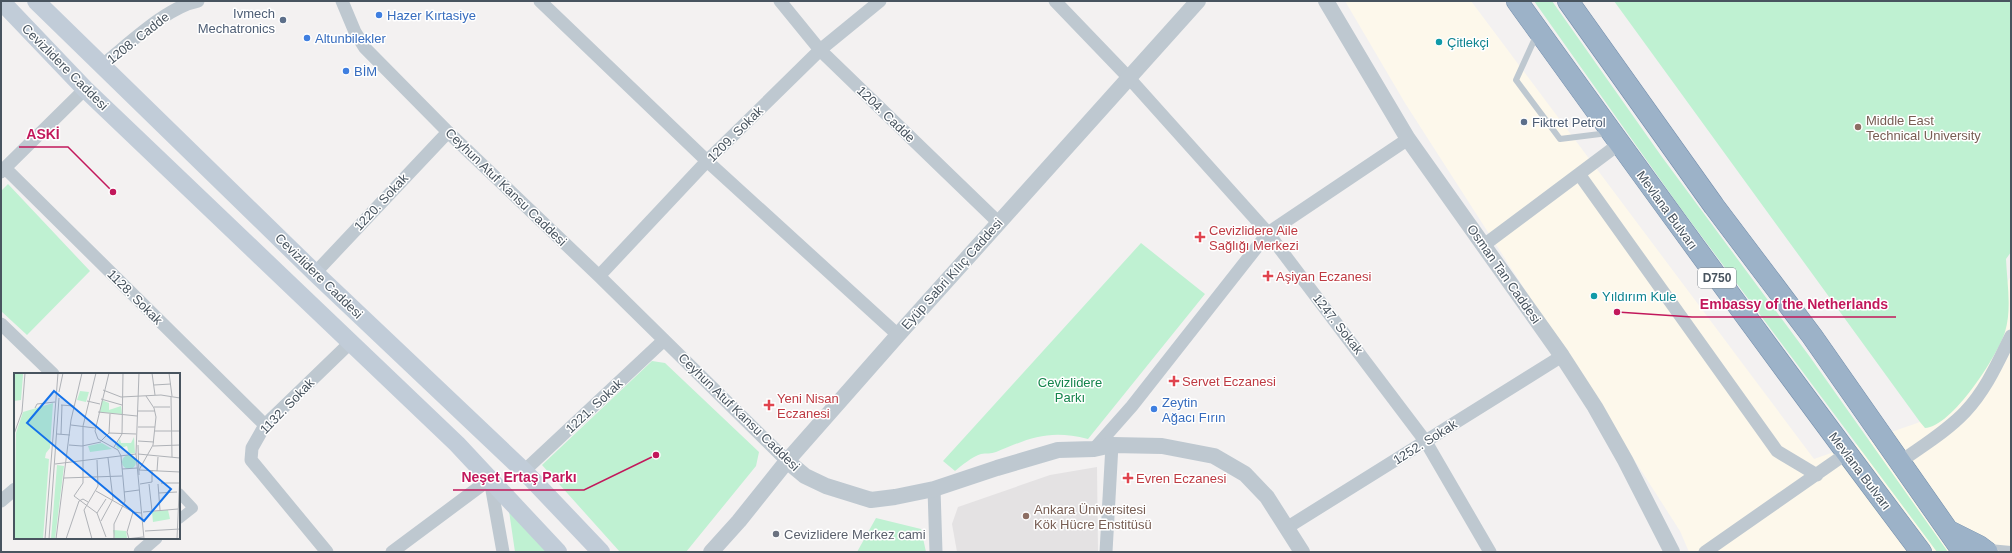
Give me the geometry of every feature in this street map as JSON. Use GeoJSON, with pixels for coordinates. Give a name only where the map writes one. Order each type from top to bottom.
{"type":"FeatureCollection","features":[{"type":"Feature","properties":{"kind":"highway","name":"Mevlana Bulvarı"},"geometry":{"type":"LineString","coordinates":[[1517,1],[1615,138],[1921,552]]}},
{"type":"Feature","properties":{"kind":"highway"},"geometry":{"type":"LineString","coordinates":[[1568,1],[1714,206],[1812,336],[1947,530],[1976,550]]}},
{"type":"Feature","properties":{"kind":"main road","name":"Cevizlidere Caddesi"},"geometry":{"type":"LineString","coordinates":[[36,1],[315,273],[524,471],[601,552]]}},
{"type":"Feature","properties":{"kind":"main road","name":"Cevizlidere Caddesi"},"geometry":{"type":"LineString","coordinates":[[1,2],[85,89],[457,444],[558,552]]}},
{"type":"Feature","properties":{"kind":"street","name":"Ceyhun Atuf Kansu Caddesi"},"geometry":{"type":"LineString","coordinates":[[342,1],[355,32],[365,48],[448,132],[599,276],[787,461],[805,476],[826,486],[871,500],[895,498],[934,489],[1058,450],[1094,449],[1112,444],[1162,446],[1214,456],[1245,474],[1267,497],[1288,527],[1302,552]]}},
{"type":"Feature","properties":{"kind":"street"},"geometry":{"type":"LineString","coordinates":[[540,1],[707,161],[898,335]]}},
{"type":"Feature","properties":{"kind":"street","name":"1204. Cadde"},"geometry":{"type":"LineString","coordinates":[[780,1],[820,50],[998,222]]}},
{"type":"Feature","properties":{"kind":"street","name":"1209. Sokak"},"geometry":{"type":"LineString","coordinates":[[599,276],[707,161],[820,50],[880,1]]}},
{"type":"Feature","properties":{"kind":"street","name":"1247. Sokak"},"geometry":{"type":"LineString","coordinates":[[1054,1],[1129,78],[1268,233],[1426,442],[1490,552]]}},
{"type":"Feature","properties":{"kind":"street","name":"Eyüp Sabri Kılıç Caddesi"},"geometry":{"type":"LineString","coordinates":[[711,552],[739,521],[787,461],[898,335],[1198,1]]}},
{"type":"Feature","properties":{"kind":"street","name":"Osman Tan Caddesi"},"geometry":{"type":"LineString","coordinates":[[1326,1],[1408,139],[1562,356],[1595,407],[1625,460],[1672,552]]}},
{"type":"Feature","properties":{"kind":"street","name":"1208. Cadde"},"geometry":{"type":"LineString","coordinates":[[101,66],[166,14],[191,2]]}},
{"type":"Feature","properties":{"kind":"street"},"geometry":{"type":"LineString","coordinates":[[3,170],[85,89]]}},
{"type":"Feature","properties":{"kind":"street","name":"1220. Sokak"},"geometry":{"type":"LineString","coordinates":[[315,273],[448,132]]}},
{"type":"Feature","properties":{"kind":"street"},"geometry":{"type":"LineString","coordinates":[[1484,245],[1579,174],[1615,138]]}},
{"type":"Feature","properties":{"kind":"street"},"geometry":{"type":"LineString","coordinates":[[1094,449],[1132,406],[1268,233],[1408,139]]}},
{"type":"Feature","properties":{"kind":"street","name":"1128. Sokak"},"geometry":{"type":"LineString","coordinates":[[3,170],[266,425]]}},
{"type":"Feature","properties":{"kind":"street"},"geometry":{"type":"LineString","coordinates":[[1579,174],[1777,451],[1817,474]]}},
{"type":"Feature","properties":{"kind":"street"},"geometry":{"type":"LineString","coordinates":[[1,324],[52,373]]}},
{"type":"Feature","properties":{"kind":"street"},"geometry":{"type":"LineString","coordinates":[[1900,462],[1944,431],[1966,410],[1985,385],[2011,336]]}},
{"type":"Feature","properties":{"kind":"street","name":"1221. Sokak"},"geometry":{"type":"LineString","coordinates":[[524,471],[664,340]]}},
{"type":"Feature","properties":{"kind":"street","name":"1132. Sokak"},"geometry":{"type":"LineString","coordinates":[[327,552],[251,460],[252,448],[266,425],[351,342]]}},
{"type":"Feature","properties":{"kind":"street","name":"1252. Sokak"},"geometry":{"type":"LineString","coordinates":[[1288,527],[1562,356]]}},
{"type":"Feature","properties":{"kind":"street"},"geometry":{"type":"LineString","coordinates":[[1106,552],[1112,444]]}},
{"type":"Feature","properties":{"kind":"street"},"geometry":{"type":"LineString","coordinates":[[1705,552],[1847,453]]}},
{"type":"Feature","properties":{"kind":"street"},"geometry":{"type":"LineString","coordinates":[[392,552],[490,479],[503,552]]}},
{"type":"Feature","properties":{"kind":"street"},"geometry":{"type":"LineString","coordinates":[[934,489],[936,552]]}},
{"type":"Feature","properties":{"kind":"street"},"geometry":{"type":"LineString","coordinates":[[1,501],[14,490]]}},
{"type":"Feature","properties":{"kind":"street"},"geometry":{"type":"LineString","coordinates":[[180,494],[193,508],[180,518]]}},
{"type":"Feature","properties":{"kind":"street"},"geometry":{"type":"LineString","coordinates":[[140,552],[155,539]]}},
{"type":"Feature","properties":{"kind":"lane"},"geometry":{"type":"LineString","coordinates":[[1539,31],[1516,80],[1560,139],[1615,138]]}},
{"type":"Feature","properties":{"kind":"lane"},"geometry":{"type":"LineString","coordinates":[[1976,550],[2011,549]]}},
{"type":"Feature","properties":{"kind":"shaded area"},"geometry":{"type":"Polygon","coordinates":[[[1345,1],[1471,1],[1814,459],[1920,422],[2011,276],[2011,552],[1689,552],[1680,531],[1405,103],[1345,1]]]}},
{"type":"Feature","properties":{"kind":"shaded area","name":"Ankara Üniversitesi Kök Hücre Enstitüsü"},"geometry":{"type":"Polygon","coordinates":[[[1097,467],[1098,552],[957,552],[952,524],[958,507],[1050,475],[1097,467]]]}},
{"type":"Feature","properties":{"kind":"green space"},"geometry":{"type":"Polygon","coordinates":[[[1534,1],[1552,1],[1662,157],[1810,357],[1948,552],[1937,552],[1679,206],[1534,1]]]}},
{"type":"Feature","properties":{"kind":"green space","name":"Middle East Technical University"},"geometry":{"type":"Polygon","coordinates":[[[1614,1],[2011,1],[2011,252],[2006,259],[2008,296],[2007,323],[2001,343],[1984,372],[1948,416],[1936,425],[1925,428],[1920,422],[1614,1]]]}},
{"type":"Feature","properties":{"kind":"green space"},"geometry":{"type":"Polygon","coordinates":[[[8,184],[90,271],[27,335],[1,311],[1,191],[8,184]]]}},
{"type":"Feature","properties":{"kind":"green space","name":"Cevizlidere Parkı"},"geometry":{"type":"Polygon","coordinates":[[[1141,243],[1205,294],[1088,439],[1062,435],[1040,436],[994,453],[978,455],[967,461],[955,471],[943,461],[1141,243]]]}},
{"type":"Feature","properties":{"kind":"green space"},"geometry":{"type":"Polygon","coordinates":[[[652,361],[665,363],[759,452],[756,466],[686,552],[620,552],[542,465],[652,361]]]}},
{"type":"Feature","properties":{"kind":"green space"},"geometry":{"type":"Polygon","coordinates":[[[509,511],[548,552],[515,552],[509,511]]]}},
{"type":"Feature","properties":{"kind":"green space"},"geometry":{"type":"Polygon","coordinates":[[[876,518],[921,529],[926,552],[857,552],[876,518]]]}},
{"type":"Feature","properties":{"kind":"place","name":"Hazer Kırtasiye"},"geometry":{"type":"Point","coordinates":[379,15]}},
{"type":"Feature","properties":{"kind":"place","name":"Ivmech Mechatronics"},"geometry":{"type":"Point","coordinates":[283,20]}},
{"type":"Feature","properties":{"kind":"place","name":"Altunbilekler"},"geometry":{"type":"Point","coordinates":[307,38]}},
{"type":"Feature","properties":{"kind":"place","name":"Çitlekçi"},"geometry":{"type":"Point","coordinates":[1439,42]}},
{"type":"Feature","properties":{"kind":"place","name":"BİM"},"geometry":{"type":"Point","coordinates":[346,71]}},
{"type":"Feature","properties":{"kind":"place","name":"Fiktret Petrol"},"geometry":{"type":"Point","coordinates":[1524,122]}},
{"type":"Feature","properties":{"kind":"place","name":"Middle East Technical University"},"geometry":{"type":"Point","coordinates":[1858,127]}},
{"type":"Feature","properties":{"kind":"place","name":"ASKİ"},"geometry":{"type":"Point","coordinates":[113,192]}},
{"type":"Feature","properties":{"kind":"place","name":"Cevizlidere Aile Sağlığı Merkezi"},"geometry":{"type":"Point","coordinates":[1200,237]}},
{"type":"Feature","properties":{"kind":"place","name":"Aşiyan Eczanesi"},"geometry":{"type":"Point","coordinates":[1268,276]}},
{"type":"Feature","properties":{"kind":"place","name":"Yıldırım Kule"},"geometry":{"type":"Point","coordinates":[1594,296]}},
{"type":"Feature","properties":{"kind":"place","name":"Embassy of the Netherlands"},"geometry":{"type":"Point","coordinates":[1617,312]}},
{"type":"Feature","properties":{"kind":"place","name":"Servet Eczanesi"},"geometry":{"type":"Point","coordinates":[1174,381]}},
{"type":"Feature","properties":{"kind":"place","name":"Yeni Nisan Eczanesi"},"geometry":{"type":"Point","coordinates":[769,405]}},
{"type":"Feature","properties":{"kind":"place","name":"Zeytin Ağacı Fırın"},"geometry":{"type":"Point","coordinates":[1154,409]}},
{"type":"Feature","properties":{"kind":"place","name":"Neşet Ertaş Parkı"},"geometry":{"type":"Point","coordinates":[656,455]}},
{"type":"Feature","properties":{"kind":"place","name":"Evren Eczanesi"},"geometry":{"type":"Point","coordinates":[1128,478]}},
{"type":"Feature","properties":{"kind":"place","name":"Ankara Üniversitesi Kök Hücre Enstitüsü"},"geometry":{"type":"Point","coordinates":[1026,516]}},
{"type":"Feature","properties":{"kind":"place","name":"Cevizlidere Merkez cami"},"geometry":{"type":"Point","coordinates":[776,534]}}]}
